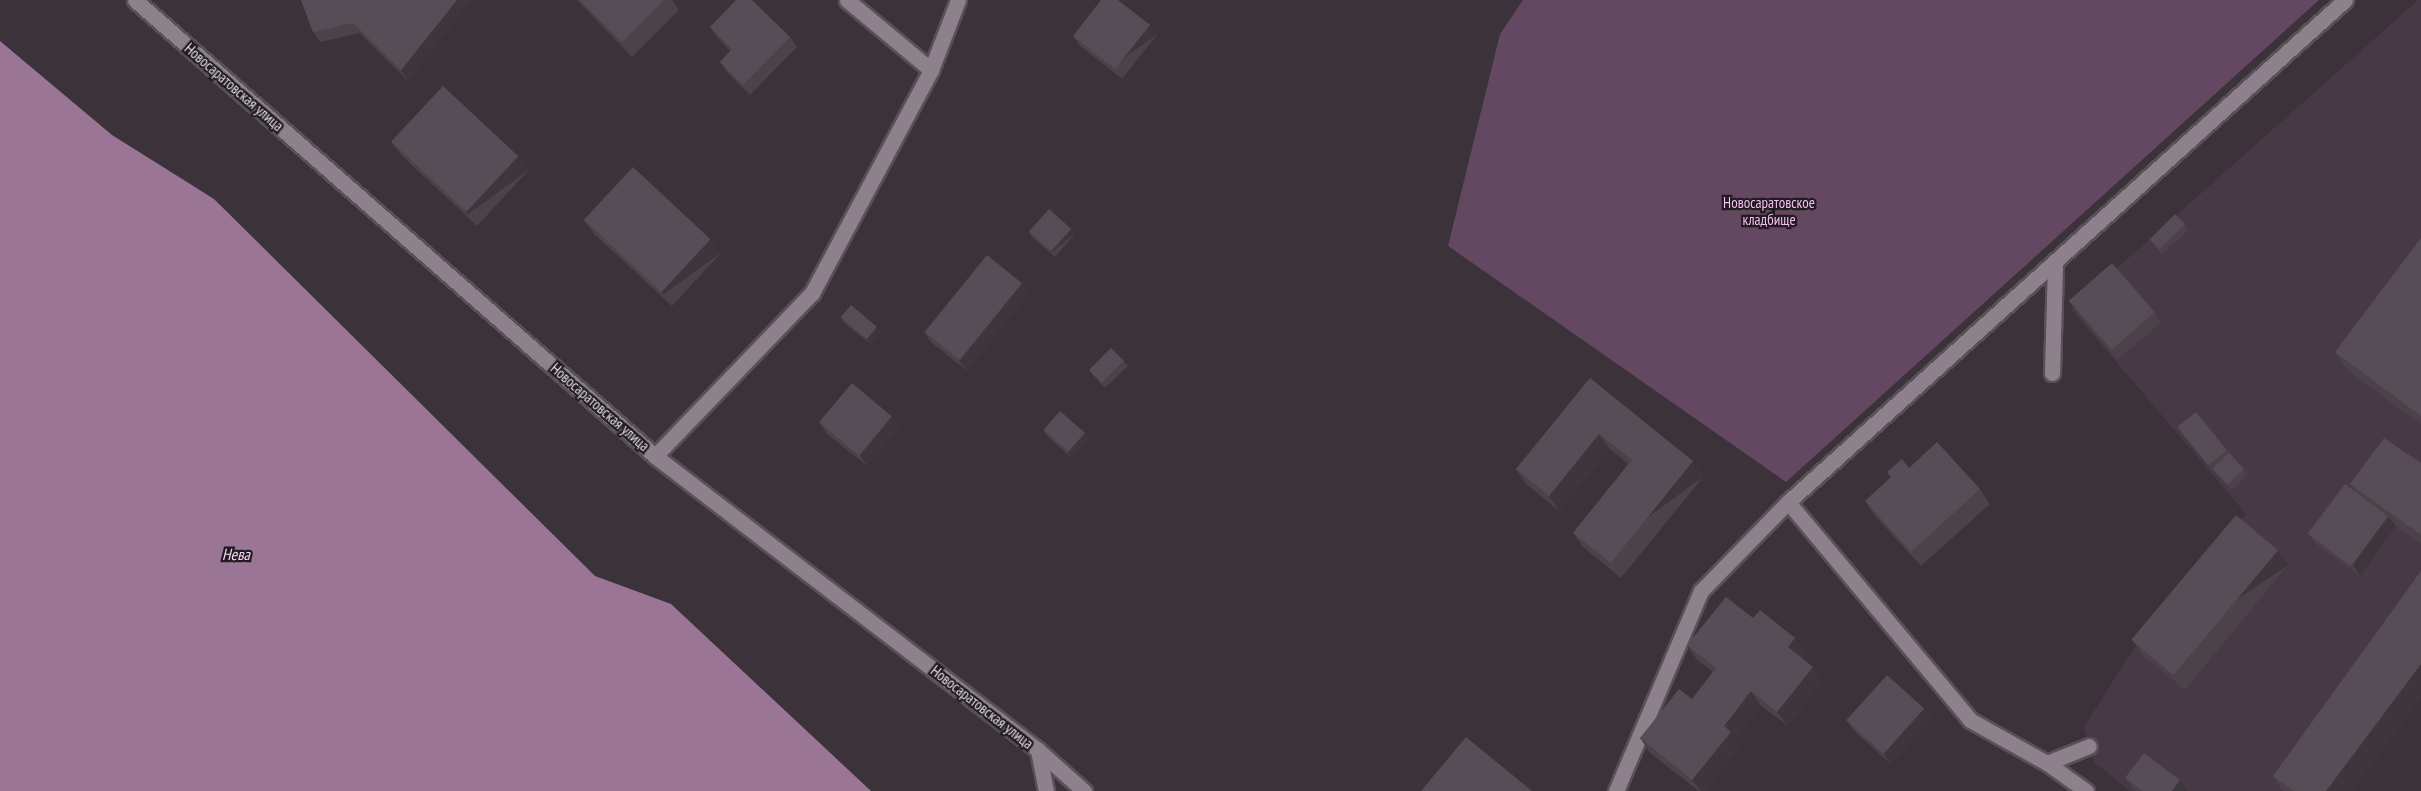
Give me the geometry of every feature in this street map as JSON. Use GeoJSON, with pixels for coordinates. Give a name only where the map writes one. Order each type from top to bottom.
{"type":"FeatureCollection","features":[{"type":"Feature","properties":{"kind":"street","name":"Новосаратовская улица"},"geometry":{"type":"LineString","coordinates":[[135,0],[655,456],[1038,750],[1084,791]]}},
{"type":"Feature","properties":{"kind":"street"},"geometry":{"type":"LineString","coordinates":[[847,0],[931,70]]}},
{"type":"Feature","properties":{"kind":"street"},"geometry":{"type":"LineString","coordinates":[[655,456],[812,293],[931,70],[958,0]]}},
{"type":"Feature","properties":{"kind":"street"},"geometry":{"type":"LineString","coordinates":[[1616,791],[1701,591],[1788,502],[2055,264],[2345,0]]}},
{"type":"Feature","properties":{"kind":"street"},"geometry":{"type":"LineString","coordinates":[[2052,373],[2055,264]]}},
{"type":"Feature","properties":{"kind":"street"},"geometry":{"type":"LineString","coordinates":[[1788,502],[1970,720],[2047,763],[2086,791]]}},
{"type":"Feature","properties":{"kind":"street"},"geometry":{"type":"LineString","coordinates":[[2047,763],[2089,746]]}},
{"type":"Feature","properties":{"kind":"street"},"geometry":{"type":"LineString","coordinates":[[1038,750],[1046,791]]}},
{"type":"Feature","properties":{"kind":"shaded area"},"geometry":{"type":"Polygon","coordinates":[[[2418,0],[2421,0],[2421,699],[2352,791],[2130,791],[2094,762],[2084,727],[2134,648],[2246,514],[2071,309],[2418,0]]]}},
{"type":"Feature","properties":{"kind":"green space","name":"Новосаратовское кладбище"},"geometry":{"type":"Polygon","coordinates":[[[1523,0],[2319,0],[1786,482],[1448,246],[1500,34],[1523,0]]]}},
{"type":"Feature","properties":{"kind":"water","name":"Нева"},"geometry":{"type":"Polygon","coordinates":[[[0,41],[112,135],[214,199],[595,576],[671,604],[871,791],[0,791],[0,41]]]}},
{"type":"Feature","properties":{"kind":"building"},"geometry":{"type":"Polygon","coordinates":[[[301,0],[457,0],[401,70],[353,23],[313,32],[301,0]]]}},
{"type":"Feature","properties":{"kind":"building"},"geometry":{"type":"Polygon","coordinates":[[[580,0],[664,0],[622,42],[580,0]]]}},
{"type":"Feature","properties":{"kind":"building"},"geometry":{"type":"Polygon","coordinates":[[[736,0],[752,0],[790,37],[743,85],[720,62],[732,49],[710,27],[736,0]]]}},
{"type":"Feature","properties":{"kind":"building"},"geometry":{"type":"Polygon","coordinates":[[[1101,0],[1118,0],[1150,25],[1115,69],[1073,36],[1101,0]]]}},
{"type":"Feature","properties":{"kind":"building"},"geometry":{"type":"Polygon","coordinates":[[[443,86],[518,156],[466,212],[391,142],[443,86]]]}},
{"type":"Feature","properties":{"kind":"building"},"geometry":{"type":"Polygon","coordinates":[[[633,167],[711,239],[661,292],[584,220],[633,167]]]}},
{"type":"Feature","properties":{"kind":"building"},"geometry":{"type":"Polygon","coordinates":[[[1049,209],[1071,229],[1051,251],[1029,231],[1049,209]]]}},
{"type":"Feature","properties":{"kind":"building"},"geometry":{"type":"Polygon","coordinates":[[[2175,214],[2185,224],[2159,249],[2150,239],[2175,214]]]}},
{"type":"Feature","properties":{"kind":"building"},"geometry":{"type":"Polygon","coordinates":[[[2421,238],[2421,416],[2335,352],[2421,238]]]}},
{"type":"Feature","properties":{"kind":"building"},"geometry":{"type":"Polygon","coordinates":[[[987,255],[1022,283],[960,360],[925,332],[987,255]]]}},
{"type":"Feature","properties":{"kind":"building"},"geometry":{"type":"Polygon","coordinates":[[[2112,263],[2155,312],[2112,349],[2069,300],[2112,263]]]}},
{"type":"Feature","properties":{"kind":"building"},"geometry":{"type":"Polygon","coordinates":[[[851,305],[877,327],[867,339],[841,317],[851,305]]]}},
{"type":"Feature","properties":{"kind":"building"},"geometry":{"type":"Polygon","coordinates":[[[1111,348],[1124,361],[1102,383],[1089,370],[1111,348]]]}},
{"type":"Feature","properties":{"kind":"building"},"geometry":{"type":"Polygon","coordinates":[[[1590,378],[1693,461],[1611,563],[1573,533],[1632,460],[1599,434],[1549,496],[1516,469],[1590,378]]]}},
{"type":"Feature","properties":{"kind":"building"},"geometry":{"type":"Polygon","coordinates":[[[852,383],[892,416],[859,455],[819,422],[852,383]]]}},
{"type":"Feature","properties":{"kind":"building"},"geometry":{"type":"Polygon","coordinates":[[[1060,411],[1085,433],[1069,452],[1044,430],[1060,411]]]}},
{"type":"Feature","properties":{"kind":"building"},"geometry":{"type":"Polygon","coordinates":[[[2196,412],[2227,450],[2208,465],[2177,427],[2196,412]]]}},
{"type":"Feature","properties":{"kind":"building"},"geometry":{"type":"Polygon","coordinates":[[[2384,438],[2421,463],[2421,535],[2350,484],[2384,438]]]}},
{"type":"Feature","properties":{"kind":"building"},"geometry":{"type":"Polygon","coordinates":[[[1937,442],[1980,489],[1911,552],[1865,501],[1891,477],[1887,472],[1902,459],[1909,468],[1937,442]]]}},
{"type":"Feature","properties":{"kind":"building"},"geometry":{"type":"Polygon","coordinates":[[[2229,453],[2244,469],[2227,485],[2212,469],[2229,453]]]}},
{"type":"Feature","properties":{"kind":"building"},"geometry":{"type":"Polygon","coordinates":[[[2345,484],[2388,516],[2351,566],[2308,534],[2345,484]]]}},
{"type":"Feature","properties":{"kind":"building"},"geometry":{"type":"Polygon","coordinates":[[[2236,515],[2278,550],[2173,675],[2131,640],[2236,515]]]}},
{"type":"Feature","properties":{"kind":"building"},"geometry":{"type":"Polygon","coordinates":[[[2421,571],[2421,664],[2326,791],[2294,791],[2273,776],[2421,571]]]}},
{"type":"Feature","properties":{"kind":"building"},"geometry":{"type":"Polygon","coordinates":[[[1726,597],[1753,618],[1760,610],[1795,638],[1788,647],[1813,667],[1777,712],[1751,691],[1724,726],[1731,732],[1692,780],[1640,738],[1679,689],[1692,699],[1716,668],[1687,645],[1726,597]]]}},
{"type":"Feature","properties":{"kind":"building"},"geometry":{"type":"Polygon","coordinates":[[[1887,675],[1924,708],[1883,754],[1846,720],[1887,675]]]}},
{"type":"Feature","properties":{"kind":"building"},"geometry":{"type":"Polygon","coordinates":[[[1466,737],[1532,791],[1421,791],[1466,737]]]}},
{"type":"Feature","properties":{"kind":"building"},"geometry":{"type":"Polygon","coordinates":[[[2144,753],[2180,780],[2172,791],[2143,791],[2125,778],[2144,753]]]}}]}
